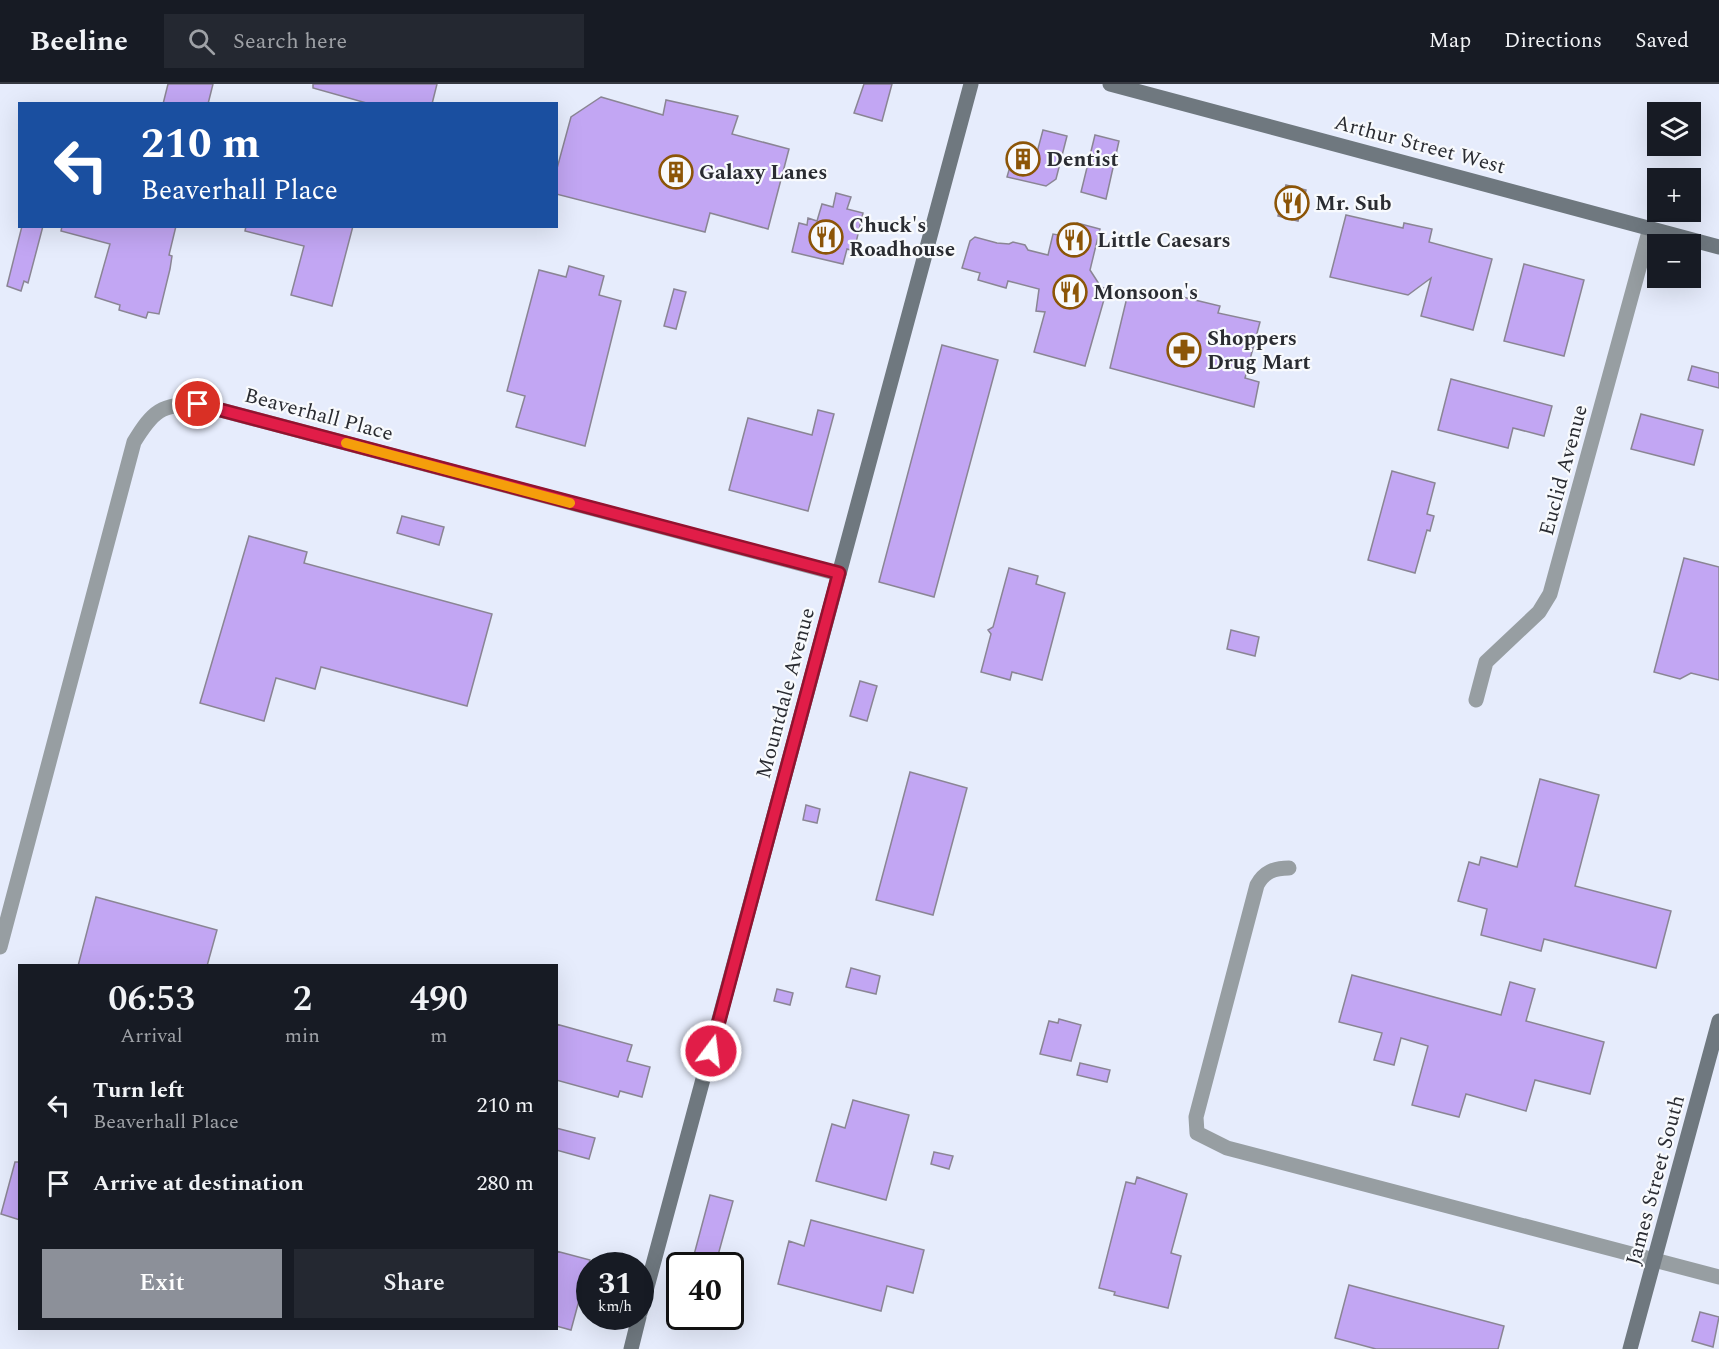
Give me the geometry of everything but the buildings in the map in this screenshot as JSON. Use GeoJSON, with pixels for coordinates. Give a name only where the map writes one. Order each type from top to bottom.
{"type":"FeatureCollection","features":[{"type":"Feature","properties":{"kind":"street","name":"Mountdale Avenue"},"geometry":{"type":"LineString","coordinates":[[654,1263],[971,84]]}},
{"type":"Feature","properties":{"kind":"street","name":"Arthur Street West"},"geometry":{"type":"LineString","coordinates":[[1110,84],[1719,248]]}},
{"type":"Feature","properties":{"kind":"street","name":"Euclid Avenue"},"geometry":{"type":"LineString","coordinates":[[1476,699],[1486,662],[1539,612],[1550,594],[1650,228]]}},
{"type":"Feature","properties":{"kind":"street","name":"Beaverhall Place"},"geometry":{"type":"LineString","coordinates":[[0,947],[134,442],[156,412],[168,406],[198,404],[839,573]]}},
{"type":"Feature","properties":{"kind":"street"},"geometry":{"type":"LineString","coordinates":[[1288,868],[1270,871],[1261,877],[1257,885],[1196,1117],[1197,1133],[1227,1148],[1719,1277]]}},
{"type":"Feature","properties":{"kind":"street","name":"James Street South"},"geometry":{"type":"LineString","coordinates":[[1630,1349],[1719,1021]]}},
{"type":"Feature","properties":{"kind":"street","name":"Mountdale Avenue"},"geometry":{"type":"LineString","coordinates":[[631,1349],[636,1330]]}},
{"type":"Feature","properties":{"kind":"slow traffic"},"geometry":{"type":"LineString","coordinates":[[346,443],[570,503]]}},
{"type":"Feature","properties":{"kind":"place","name":"Dentist"},"geometry":{"type":"Point","coordinates":[1023,159]}},
{"type":"Feature","properties":{"kind":"place","name":"Galaxy Lanes"},"geometry":{"type":"Point","coordinates":[676,172]}},
{"type":"Feature","properties":{"kind":"place","name":"Mr. Sub"},"geometry":{"type":"Point","coordinates":[1292,203]}},
{"type":"Feature","properties":{"kind":"place","name":"Chuck's Roadhouse"},"geometry":{"type":"Point","coordinates":[826,237]}},
{"type":"Feature","properties":{"kind":"place","name":"Little Caesars"},"geometry":{"type":"Point","coordinates":[1074,240]}},
{"type":"Feature","properties":{"kind":"place","name":"Monsoon's"},"geometry":{"type":"Point","coordinates":[1070,292]}},
{"type":"Feature","properties":{"kind":"place","name":"Shoppers Drug Mart"},"geometry":{"type":"Point","coordinates":[1184,350]}},
{"type":"Feature","properties":{"kind":"route"},"geometry":{"type":"LineString","coordinates":[[198,404],[839,573],[711,1051]]}}]}
